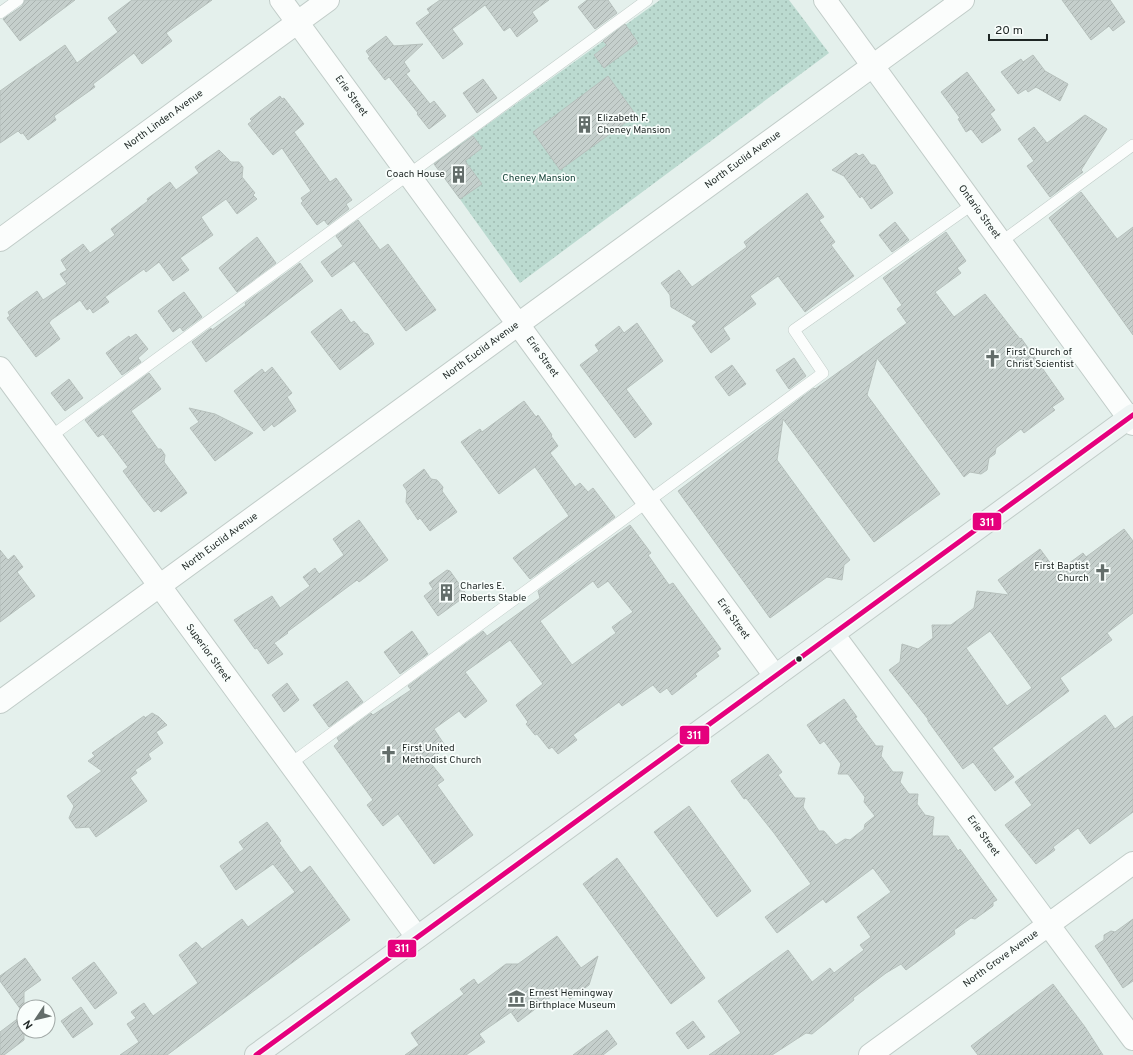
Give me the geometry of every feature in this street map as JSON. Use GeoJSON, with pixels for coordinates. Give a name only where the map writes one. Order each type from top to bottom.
{"type":"FeatureCollection","features":[{"type":"Feature","properties":{"kind":"street","name":"Erie Street"},"geometry":{"type":"LineString","coordinates":[[281,0],[775,676]]}},
{"type":"Feature","properties":{"kind":"street","name":"North Linden Avenue"},"geometry":{"type":"LineString","coordinates":[[0,240],[328,0]]}},
{"type":"Feature","properties":{"kind":"street","name":"Ontario Street"},"geometry":{"type":"LineString","coordinates":[[825,0],[1132,419]]}},
{"type":"Feature","properties":{"kind":"street","name":"North Euclid Avenue"},"geometry":{"type":"LineString","coordinates":[[0,702],[963,0]]}},
{"type":"Feature","properties":{"kind":"street","name":"Superior Street"},"geometry":{"type":"LineString","coordinates":[[0,368],[417,937]]}},
{"type":"Feature","properties":{"kind":"street"},"geometry":{"type":"LineString","coordinates":[[256,1055],[775,676],[1132,419]]}},
{"type":"Feature","properties":{"kind":"street","name":"Erie Street"},"geometry":{"type":"LineString","coordinates":[[833,634],[1133,1039]]}},
{"type":"Feature","properties":{"kind":"street","name":"North Grove Avenue"},"geometry":{"type":"LineString","coordinates":[[870,1055],[1133,863]]}},
{"type":"Feature","properties":{"kind":"lane"},"geometry":{"type":"LineString","coordinates":[[0,13],[18,0]]}},
{"type":"Feature","properties":{"kind":"lane"},"geometry":{"type":"LineString","coordinates":[[50,437],[647,0]]}},
{"type":"Feature","properties":{"kind":"lane"},"geometry":{"type":"LineString","coordinates":[[1001,242],[1133,145]]}},
{"type":"Feature","properties":{"kind":"lane"},"geometry":{"type":"LineString","coordinates":[[290,764],[822,373],[794,330],[973,204]]}},
{"type":"Feature","properties":{"kind":"green space","name":"Cheney Mansion"},"geometry":{"type":"Polygon","coordinates":[[[660,0],[789,0],[829,53],[520,283],[434,163],[660,0]]]}},
{"type":"Feature","properties":{"kind":"building"},"geometry":{"type":"Polygon","coordinates":[[[25,0],[75,0],[20,41],[3,19],[22,6],[25,0]]]}},
{"type":"Feature","properties":{"kind":"building"},"geometry":{"type":"Polygon","coordinates":[[[132,0],[212,0],[166,33],[172,41],[142,64],[134,53],[93,84],[95,87],[54,116],[56,120],[28,140],[23,133],[21,134],[18,131],[0,143],[0,91],[65,45],[77,63],[118,32],[108,18],[132,0]]]}},
{"type":"Feature","properties":{"kind":"building"},"geometry":{"type":"Polygon","coordinates":[[[440,0],[549,0],[532,12],[538,21],[517,37],[510,27],[504,31],[485,5],[452,29],[463,44],[443,59],[416,23],[430,13],[427,9],[440,0]]]}},
{"type":"Feature","properties":{"kind":"building"},"geometry":{"type":"Polygon","coordinates":[[[587,0],[608,0],[617,13],[595,29],[578,7],[587,0]]]}},
{"type":"Feature","properties":{"kind":"building"},"geometry":{"type":"Polygon","coordinates":[[[1062,0],[1110,0],[1125,22],[1113,31],[1109,26],[1091,40],[1062,0]]]}},
{"type":"Feature","properties":{"kind":"building"},"geometry":{"type":"Polygon","coordinates":[[[625,24],[638,43],[604,68],[594,55],[607,45],[603,41],[625,24]]]}},
{"type":"Feature","properties":{"kind":"building"},"geometry":{"type":"Polygon","coordinates":[[[386,36],[394,46],[423,44],[404,62],[410,71],[406,74],[430,104],[434,101],[446,116],[429,129],[389,77],[385,80],[368,58],[370,57],[366,51],[386,36]]]}},
{"type":"Feature","properties":{"kind":"building"},"geometry":{"type":"Polygon","coordinates":[[[1033,55],[1045,71],[1068,84],[1060,101],[1036,87],[1028,92],[1026,89],[1018,94],[1001,72],[1021,59],[1023,62],[1033,55]]]}},
{"type":"Feature","properties":{"kind":"building"},"geometry":{"type":"Polygon","coordinates":[[[967,72],[995,110],[990,114],[1001,130],[982,143],[971,129],[966,132],[958,119],[960,118],[941,92],[967,72]]]}},
{"type":"Feature","properties":{"kind":"building","name":"Elizabeth F. Cheney Mansion"},"geometry":{"type":"Polygon","coordinates":[[[608,76],[636,115],[560,170],[533,132],[608,76]]]}},
{"type":"Feature","properties":{"kind":"building"},"geometry":{"type":"Polygon","coordinates":[[[483,79],[497,98],[477,113],[463,93],[483,79]]]}},
{"type":"Feature","properties":{"kind":"building"},"geometry":{"type":"Polygon","coordinates":[[[280,96],[282,99],[284,98],[304,124],[294,132],[330,182],[336,178],[352,200],[346,204],[349,209],[328,225],[324,220],[317,225],[301,203],[303,201],[301,198],[311,191],[282,148],[273,155],[248,124],[252,121],[250,119],[280,96]]]}},
{"type":"Feature","properties":{"kind":"building"},"geometry":{"type":"Polygon","coordinates":[[[1085,115],[1107,129],[1081,170],[1083,172],[1050,197],[1027,166],[1034,161],[1018,139],[1034,127],[1047,143],[1085,115]]]}},
{"type":"Feature","properties":{"kind":"building","name":"Coach House"},"geometry":{"type":"Polygon","coordinates":[[[473,136],[482,148],[465,161],[482,184],[460,199],[434,164],[473,136]]]}},
{"type":"Feature","properties":{"kind":"building"},"geometry":{"type":"Polygon","coordinates":[[[219,150],[231,162],[239,162],[243,167],[242,177],[255,193],[253,195],[257,199],[237,214],[226,199],[201,217],[213,235],[180,258],[189,270],[173,281],[159,262],[146,272],[144,269],[105,297],[109,302],[93,313],[90,308],[87,310],[80,300],[51,320],[49,323],[60,339],[36,357],[7,318],[10,316],[8,312],[37,291],[43,300],[67,284],[60,274],[67,270],[61,260],[83,244],[90,253],[115,235],[111,229],[148,201],[147,199],[170,182],[176,190],[199,173],[195,167],[219,150]]]}},
{"type":"Feature","properties":{"kind":"building"},"geometry":{"type":"Polygon","coordinates":[[[856,153],[859,156],[863,154],[871,165],[875,165],[893,193],[871,209],[862,196],[860,198],[844,176],[832,170],[856,153]]]}},
{"type":"Feature","properties":{"kind":"building"},"geometry":{"type":"Polygon","coordinates":[[[1081,192],[1117,239],[1133,227],[1133,335],[1049,218],[1081,192]]]}},
{"type":"Feature","properties":{"kind":"building"},"geometry":{"type":"Polygon","coordinates":[[[807,193],[824,217],[819,220],[835,242],[831,245],[854,276],[805,312],[778,276],[750,296],[756,304],[723,328],[730,339],[711,353],[692,326],[697,322],[671,307],[670,295],[661,283],[679,270],[692,287],[747,247],[744,242],[807,193]]]}},
{"type":"Feature","properties":{"kind":"building"},"geometry":{"type":"Polygon","coordinates":[[[358,220],[380,250],[388,244],[436,310],[406,331],[354,261],[332,277],[321,262],[343,246],[336,236],[358,220]]]}},
{"type":"Feature","properties":{"kind":"building"},"geometry":{"type":"Polygon","coordinates":[[[895,222],[909,240],[892,252],[879,235],[895,222]]]}},
{"type":"Feature","properties":{"kind":"building"},"geometry":{"type":"Polygon","coordinates":[[[946,232],[966,261],[957,268],[961,273],[935,292],[954,317],[985,294],[1020,339],[1021,338],[1064,399],[1052,407],[1055,410],[1024,433],[1021,429],[996,448],[995,454],[989,458],[987,470],[981,474],[970,472],[964,477],[877,358],[867,395],[940,494],[874,542],[783,419],[777,460],[850,560],[844,565],[842,580],[827,577],[770,618],[678,491],[814,388],[815,389],[907,323],[897,309],[902,305],[883,278],[946,232]]]}},
{"type":"Feature","properties":{"kind":"building"},"geometry":{"type":"Polygon","coordinates":[[[257,237],[276,263],[237,292],[219,268],[257,237]]]}},
{"type":"Feature","properties":{"kind":"building"},"geometry":{"type":"Polygon","coordinates":[[[300,263],[313,281],[206,362],[192,342],[211,328],[212,330],[246,305],[245,303],[300,263]]]}},
{"type":"Feature","properties":{"kind":"building"},"geometry":{"type":"Polygon","coordinates":[[[184,292],[202,317],[183,331],[180,327],[173,332],[158,311],[184,292]]]}},
{"type":"Feature","properties":{"kind":"building"},"geometry":{"type":"Polygon","coordinates":[[[341,309],[351,323],[354,321],[364,333],[368,334],[374,344],[340,370],[311,332],[341,309]]]}},
{"type":"Feature","properties":{"kind":"building"},"geometry":{"type":"Polygon","coordinates":[[[637,323],[663,361],[626,389],[652,424],[635,438],[580,365],[599,351],[595,345],[619,326],[624,333],[637,323]]]}},
{"type":"Feature","properties":{"kind":"building"},"geometry":{"type":"Polygon","coordinates":[[[136,334],[148,349],[138,358],[141,362],[122,375],[106,353],[129,336],[130,338],[136,334]]]}},
{"type":"Feature","properties":{"kind":"building"},"geometry":{"type":"Polygon","coordinates":[[[794,358],[806,376],[789,389],[776,370],[794,358]]]}},
{"type":"Feature","properties":{"kind":"building"},"geometry":{"type":"Polygon","coordinates":[[[732,365],[746,384],[729,396],[715,377],[732,365]]]}},
{"type":"Feature","properties":{"kind":"building"},"geometry":{"type":"Polygon","coordinates":[[[272,367],[292,393],[287,397],[296,411],[274,427],[272,424],[264,431],[234,391],[262,369],[265,373],[272,367]]]}},
{"type":"Feature","properties":{"kind":"building"},"geometry":{"type":"Polygon","coordinates":[[[149,373],[161,389],[131,411],[158,449],[161,449],[165,455],[164,462],[187,493],[161,512],[158,509],[154,512],[123,471],[128,467],[103,434],[98,437],[85,420],[149,373]]]}},
{"type":"Feature","properties":{"kind":"building"},"geometry":{"type":"Polygon","coordinates":[[[69,379],[83,398],[65,411],[51,393],[69,379]]]}},
{"type":"Feature","properties":{"kind":"building"},"geometry":{"type":"Polygon","coordinates":[[[524,401],[536,417],[538,415],[552,435],[551,436],[558,446],[550,453],[575,487],[580,483],[588,492],[593,488],[615,517],[530,579],[513,558],[569,516],[535,467],[499,494],[461,442],[480,429],[482,432],[524,401]]]}},
{"type":"Feature","properties":{"kind":"building"},"geometry":{"type":"Polygon","coordinates":[[[189,408],[215,414],[253,433],[215,461],[190,428],[199,422],[189,408]]]}},
{"type":"Feature","properties":{"kind":"building"},"geometry":{"type":"Polygon","coordinates":[[[424,469],[431,479],[437,480],[443,487],[442,491],[457,512],[430,531],[420,518],[418,520],[406,502],[407,491],[403,485],[424,469]]]}},
{"type":"Feature","properties":{"kind":"building"},"geometry":{"type":"Polygon","coordinates":[[[359,520],[388,560],[359,582],[357,580],[274,643],[283,654],[268,664],[234,620],[272,596],[280,608],[310,586],[303,577],[315,568],[319,574],[344,555],[333,539],[359,520]]]}},
{"type":"Feature","properties":{"kind":"building"},"geometry":{"type":"Polygon","coordinates":[[[630,525],[651,553],[648,555],[669,585],[673,583],[721,649],[716,652],[719,656],[695,674],[697,676],[672,695],[667,688],[660,693],[653,685],[622,706],[619,702],[573,735],[577,740],[558,754],[552,747],[549,749],[537,734],[535,735],[526,724],[528,722],[516,705],[543,684],[510,640],[465,672],[487,701],[465,718],[459,711],[434,729],[446,747],[429,761],[444,780],[437,785],[473,835],[434,864],[398,814],[383,826],[367,805],[373,800],[334,746],[339,741],[337,738],[371,713],[373,715],[411,690],[408,686],[483,631],[487,636],[540,598],[538,591],[630,525]],[[593,581],[540,621],[572,665],[616,633],[612,627],[633,612],[608,581],[598,588],[593,581]]]}},
{"type":"Feature","properties":{"kind":"building"},"geometry":{"type":"Polygon","coordinates":[[[1124,529],[1133,541],[1133,613],[1107,633],[1112,640],[1060,678],[1069,691],[992,748],[1014,777],[995,791],[973,762],[963,769],[928,719],[889,670],[900,662],[902,644],[918,649],[933,638],[932,625],[951,625],[974,608],[977,591],[1009,595],[998,580],[1040,549],[1057,572],[1083,553],[1086,557],[1124,529]],[[990,631],[966,648],[1007,706],[1032,688],[990,631]]]}},
{"type":"Feature","properties":{"kind":"building"},"geometry":{"type":"Polygon","coordinates":[[[0,550],[8,560],[14,555],[23,567],[17,572],[35,596],[0,622],[0,550]]]}},
{"type":"Feature","properties":{"kind":"building","name":"Charles E. Roberts Stable"},"geometry":{"type":"Polygon","coordinates":[[[447,570],[450,571],[467,595],[438,616],[424,596],[433,589],[429,583],[447,570]]]}},
{"type":"Feature","properties":{"kind":"building"},"geometry":{"type":"Polygon","coordinates":[[[412,631],[428,654],[400,674],[384,652],[412,631]]]}},
{"type":"Feature","properties":{"kind":"building"},"geometry":{"type":"Polygon","coordinates":[[[347,681],[363,702],[329,727],[313,705],[347,681]]]}},
{"type":"Feature","properties":{"kind":"building"},"geometry":{"type":"Polygon","coordinates":[[[287,683],[299,700],[284,712],[272,695],[287,683]]]}},
{"type":"Feature","properties":{"kind":"building"},"geometry":{"type":"Polygon","coordinates":[[[844,699],[857,717],[855,718],[876,746],[883,746],[881,756],[893,772],[903,772],[900,782],[909,794],[918,794],[917,804],[925,815],[934,817],[932,836],[948,836],[958,851],[960,849],[997,900],[993,902],[993,906],[975,919],[971,918],[954,930],[955,934],[906,970],[901,964],[886,973],[853,998],[854,1000],[812,1034],[806,1033],[772,1055],[709,1055],[741,1033],[718,1001],[788,950],[812,982],[830,968],[834,973],[864,950],[860,945],[871,937],[857,917],[891,892],[873,868],[826,903],[823,899],[777,933],[765,917],[811,884],[774,833],[746,798],[744,799],[731,781],[768,754],[782,772],[778,775],[795,798],[805,798],[803,807],[819,831],[824,831],[836,845],[845,839],[850,840],[864,829],[865,824],[875,816],[864,802],[865,797],[848,774],[838,774],[841,764],[824,741],[820,744],[807,725],[844,699]]]}},
{"type":"Feature","properties":{"kind":"building"},"geometry":{"type":"Polygon","coordinates":[[[152,713],[159,717],[167,725],[156,732],[163,743],[148,754],[151,759],[135,770],[137,773],[130,778],[147,801],[96,837],[89,827],[76,828],[69,818],[74,806],[67,796],[102,771],[88,761],[95,756],[92,753],[144,716],[145,718],[152,713]]]}},
{"type":"Feature","properties":{"kind":"building"},"geometry":{"type":"Polygon","coordinates":[[[1105,715],[1115,729],[1133,716],[1133,812],[1090,844],[1078,828],[1053,847],[1055,850],[1036,864],[1005,825],[1032,805],[1015,782],[1105,715]]]}},
{"type":"Feature","properties":{"kind":"building"},"geometry":{"type":"Polygon","coordinates":[[[689,806],[751,891],[717,917],[654,832],[689,806]]]}},
{"type":"Feature","properties":{"kind":"building"},"geometry":{"type":"Polygon","coordinates":[[[267,822],[281,841],[279,843],[301,873],[310,866],[350,920],[167,1055],[120,1055],[139,1042],[127,1024],[136,1018],[131,1012],[144,1003],[153,1016],[198,983],[179,955],[196,942],[202,949],[242,919],[248,927],[295,892],[273,864],[236,890],[220,866],[244,849],[239,842],[267,822]]]}},
{"type":"Feature","properties":{"kind":"building"},"geometry":{"type":"Polygon","coordinates":[[[617,858],[705,978],[671,1004],[583,884],[617,858]]]}},
{"type":"Feature","properties":{"kind":"building"},"geometry":{"type":"Polygon","coordinates":[[[1133,919],[1133,981],[1123,988],[1095,946],[1104,940],[1104,935],[1111,931],[1115,932],[1133,919]]]}},
{"type":"Feature","properties":{"kind":"building"},"geometry":{"type":"Polygon","coordinates":[[[557,936],[581,968],[598,956],[589,985],[570,999],[563,990],[560,992],[559,991],[518,1022],[511,1012],[479,1034],[485,1042],[466,1055],[405,1055],[419,1045],[411,1033],[464,994],[460,989],[474,979],[478,985],[506,964],[518,964],[557,936]]]}},
{"type":"Feature","properties":{"kind":"building"},"geometry":{"type":"Polygon","coordinates":[[[25,958],[41,980],[24,992],[24,999],[16,999],[16,1003],[0,981],[0,976],[25,958]]]}},
{"type":"Feature","properties":{"kind":"building"},"geometry":{"type":"Polygon","coordinates":[[[94,962],[117,993],[95,1009],[72,978],[94,962]]]}},
{"type":"Feature","properties":{"kind":"building"},"geometry":{"type":"Polygon","coordinates":[[[1053,984],[1085,1027],[1103,1055],[978,1055],[971,1046],[1053,984]]]}},
{"type":"Feature","properties":{"kind":"building"},"geometry":{"type":"Polygon","coordinates":[[[81,1007],[93,1024],[73,1038],[61,1021],[81,1007]]]}},
{"type":"Feature","properties":{"kind":"building"},"geometry":{"type":"Polygon","coordinates":[[[16,1020],[16,1039],[24,1040],[4,1055],[0,1055],[0,1032],[16,1020]]]}},
{"type":"Feature","properties":{"kind":"building"},"geometry":{"type":"Polygon","coordinates":[[[693,1021],[705,1037],[688,1049],[676,1033],[693,1021]]]}},
{"type":"Feature","properties":{"kind":"building"},"geometry":{"type":"Polygon","coordinates":[[[607,1030],[617,1044],[603,1055],[573,1055],[607,1030]]]}},
{"type":"Feature","properties":{"kind":"transit line","name":"311"},"geometry":{"type":"LineString","coordinates":[[256,1055],[1133,415]]}},
{"type":"Feature","properties":{"kind":"place","name":"Elizabeth F. Cheney Mansion"},"geometry":{"type":"Point","coordinates":[584,124]}},
{"type":"Feature","properties":{"kind":"place","name":"Coach House"},"geometry":{"type":"Point","coordinates":[458,174]}},
{"type":"Feature","properties":{"kind":"place","name":"First Church of Christ Scientist"},"geometry":{"type":"Point","coordinates":[993,358]}},
{"type":"Feature","properties":{"kind":"place","name":"First Baptist Church"},"geometry":{"type":"Point","coordinates":[1102,572]}},
{"type":"Feature","properties":{"kind":"place","name":"Charles E. Roberts Stable"},"geometry":{"type":"Point","coordinates":[447,592]}},
{"type":"Feature","properties":{"kind":"place","name":"First United Methodist Church"},"geometry":{"type":"Point","coordinates":[389,754]}},
{"type":"Feature","properties":{"kind":"place","name":"Ernest Hemingway Birthplace Museum"},"geometry":{"type":"Point","coordinates":[516,999]}}]}
